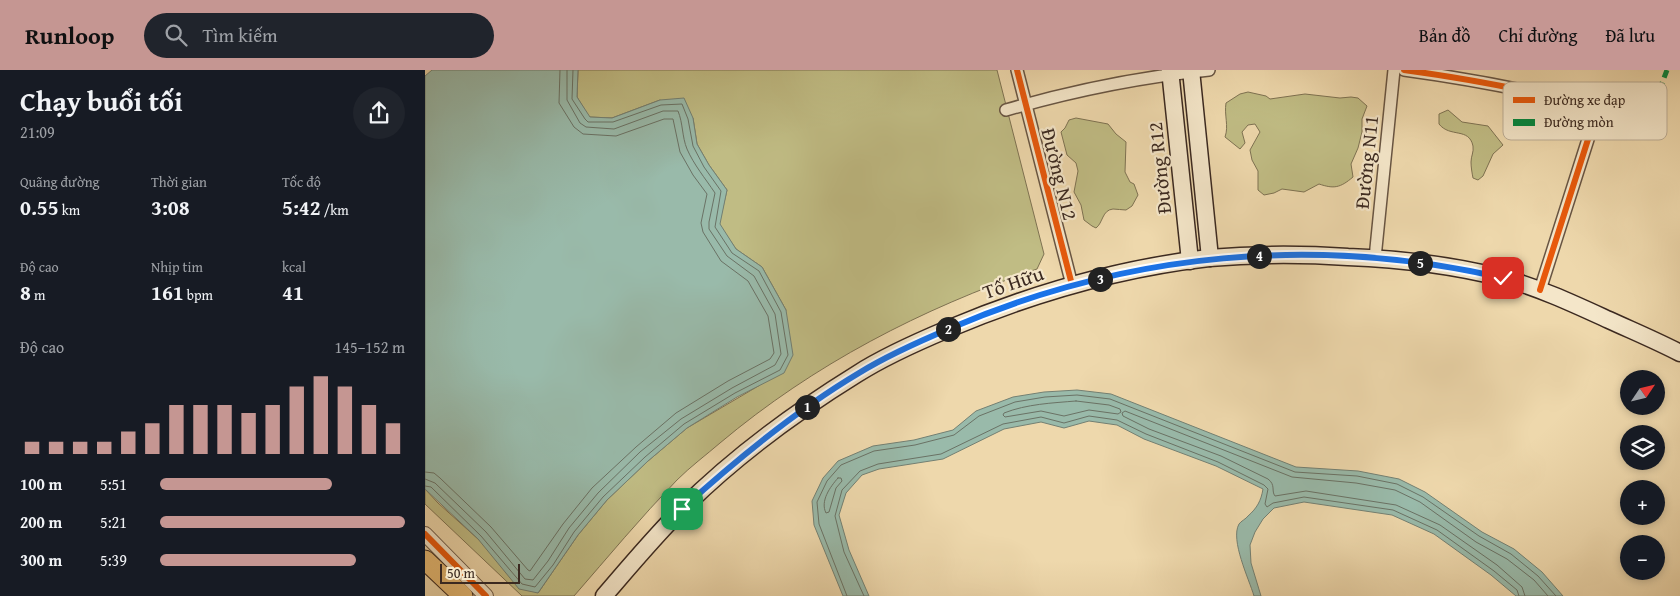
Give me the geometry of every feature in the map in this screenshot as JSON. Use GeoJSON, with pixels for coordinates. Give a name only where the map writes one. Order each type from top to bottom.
{"type":"FeatureCollection","features":[{"type":"Feature","properties":{"kind":"main road","name":"Đường R12"},"geometry":{"type":"LineString","coordinates":[[1191,71],[1210,258]]}},
{"type":"Feature","properties":{"kind":"main road","name":"Đường R12"},"geometry":{"type":"LineString","coordinates":[[1170,72],[1190,261]]}},
{"type":"Feature","properties":{"kind":"main road","name":"Tố Hữu"},"geometry":{"type":"LineString","coordinates":[[605,596],[689,502],[747,452],[824,395],[859,373],[923,340],[1003,307],[1072,285],[1164,265],[1210,258],[1306,255],[1375,258],[1463,269],[1503,278],[1540,290],[1674,350]]}},
{"type":"Feature","properties":{"kind":"main road"},"geometry":{"type":"LineString","coordinates":[[425,560],[463,596]]}},
{"type":"Feature","properties":{"kind":"street","name":"Đường N12"},"geometry":{"type":"LineString","coordinates":[[1017,70],[1072,285]]}},
{"type":"Feature","properties":{"kind":"street"},"geometry":{"type":"LineString","coordinates":[[1006,110],[1095,87],[1170,72],[1209,70]]}},
{"type":"Feature","properties":{"kind":"street","name":"Đường N11"},"geometry":{"type":"LineString","coordinates":[[1375,258],[1394,70]]}},
{"type":"Feature","properties":{"kind":"street"},"geometry":{"type":"LineString","coordinates":[[1404,70],[1503,85]]}},
{"type":"Feature","properties":{"kind":"street"},"geometry":{"type":"LineString","coordinates":[[1540,290],[1588,140]]}},
{"type":"Feature","properties":{"kind":"street"},"geometry":{"type":"LineString","coordinates":[[425,534],[486,596]]}},
{"type":"Feature","properties":{"kind":"shaded area"},"geometry":{"type":"Polygon","coordinates":[[[578,70],[997,70],[1044,254],[1037,269],[952,302],[870,341],[793,388],[756,414],[677,480],[574,596],[522,596],[425,504],[425,489],[538,593],[578,535],[607,500],[648,461],[687,428],[760,385],[786,310],[762,267],[736,249],[719,224],[727,190],[697,144],[693,118],[660,100],[612,118],[589,117],[577,97],[578,70]]]}},
{"type":"Feature","properties":{"kind":"shaded area"},"geometry":{"type":"Polygon","coordinates":[[[1248,92],[1266,96],[1270,99],[1305,94],[1358,98],[1367,106],[1362,119],[1362,132],[1358,148],[1351,164],[1353,177],[1337,187],[1319,184],[1304,192],[1282,189],[1264,195],[1258,190],[1258,171],[1252,160],[1250,150],[1260,132],[1255,124],[1248,125],[1242,132],[1245,143],[1240,149],[1225,137],[1227,129],[1226,103],[1240,94],[1248,92]]]}},
{"type":"Feature","properties":{"kind":"shaded area"},"geometry":{"type":"Polygon","coordinates":[[[1448,110],[1462,122],[1488,126],[1503,145],[1493,154],[1483,176],[1478,180],[1473,178],[1472,174],[1473,146],[1471,140],[1463,134],[1448,131],[1439,124],[1439,114],[1448,110]]]}},
{"type":"Feature","properties":{"kind":"shaded area"},"geometry":{"type":"Polygon","coordinates":[[[1076,118],[1108,124],[1126,142],[1125,172],[1130,182],[1134,184],[1138,195],[1132,206],[1126,210],[1109,210],[1096,228],[1084,220],[1081,205],[1074,192],[1078,171],[1076,163],[1067,155],[1061,132],[1069,120],[1076,118]]]}},
{"type":"Feature","properties":{"kind":"water"},"geometry":{"type":"Polygon","coordinates":[[[432,70],[578,70],[577,97],[590,117],[612,118],[660,100],[684,98],[693,118],[697,144],[727,190],[720,224],[736,249],[762,267],[786,310],[793,355],[784,373],[737,397],[687,428],[648,461],[607,500],[578,535],[538,593],[519,589],[478,539],[425,489],[425,76],[432,70]]]}},
{"type":"Feature","properties":{"kind":"water"},"geometry":{"type":"Polygon","coordinates":[[[1077,390],[1111,394],[1296,467],[1358,471],[1399,479],[1425,492],[1482,532],[1514,549],[1542,572],[1563,596],[1516,596],[1491,575],[1434,534],[1392,515],[1304,502],[1274,508],[1263,519],[1255,532],[1250,545],[1251,563],[1261,596],[1254,596],[1238,549],[1237,531],[1239,524],[1258,504],[1263,489],[1216,466],[1144,439],[1117,425],[1089,421],[1064,428],[1041,422],[1004,429],[943,459],[879,469],[862,475],[846,493],[839,515],[849,550],[869,596],[843,596],[814,525],[812,501],[823,478],[838,461],[873,446],[914,440],[953,430],[976,411],[1013,397],[1044,392],[1077,390]]]}},
{"type":"Feature","properties":{"kind":"marked path"},"geometry":{"type":"LineString","coordinates":[[1662,82],[1667,70]]}},
{"type":"Feature","properties":{"kind":"cycle path"},"geometry":{"type":"LineString","coordinates":[[1017,70],[1072,285]]}},
{"type":"Feature","properties":{"kind":"cycle path"},"geometry":{"type":"LineString","coordinates":[[1404,70],[1503,86]]}},
{"type":"Feature","properties":{"kind":"cycle path"},"geometry":{"type":"LineString","coordinates":[[1540,290],[1588,140]]}},
{"type":"Feature","properties":{"kind":"cycle path"},"geometry":{"type":"LineString","coordinates":[[425,534],[486,596]]}},
{"type":"Feature","properties":{"kind":"route"},"geometry":{"type":"LineString","coordinates":[[682,509],[769,434],[859,373],[923,340],[976,317],[1057,289],[1164,265],[1210,258],[1246,256],[1306,255],[1375,258],[1463,269],[1503,278]]}}]}
